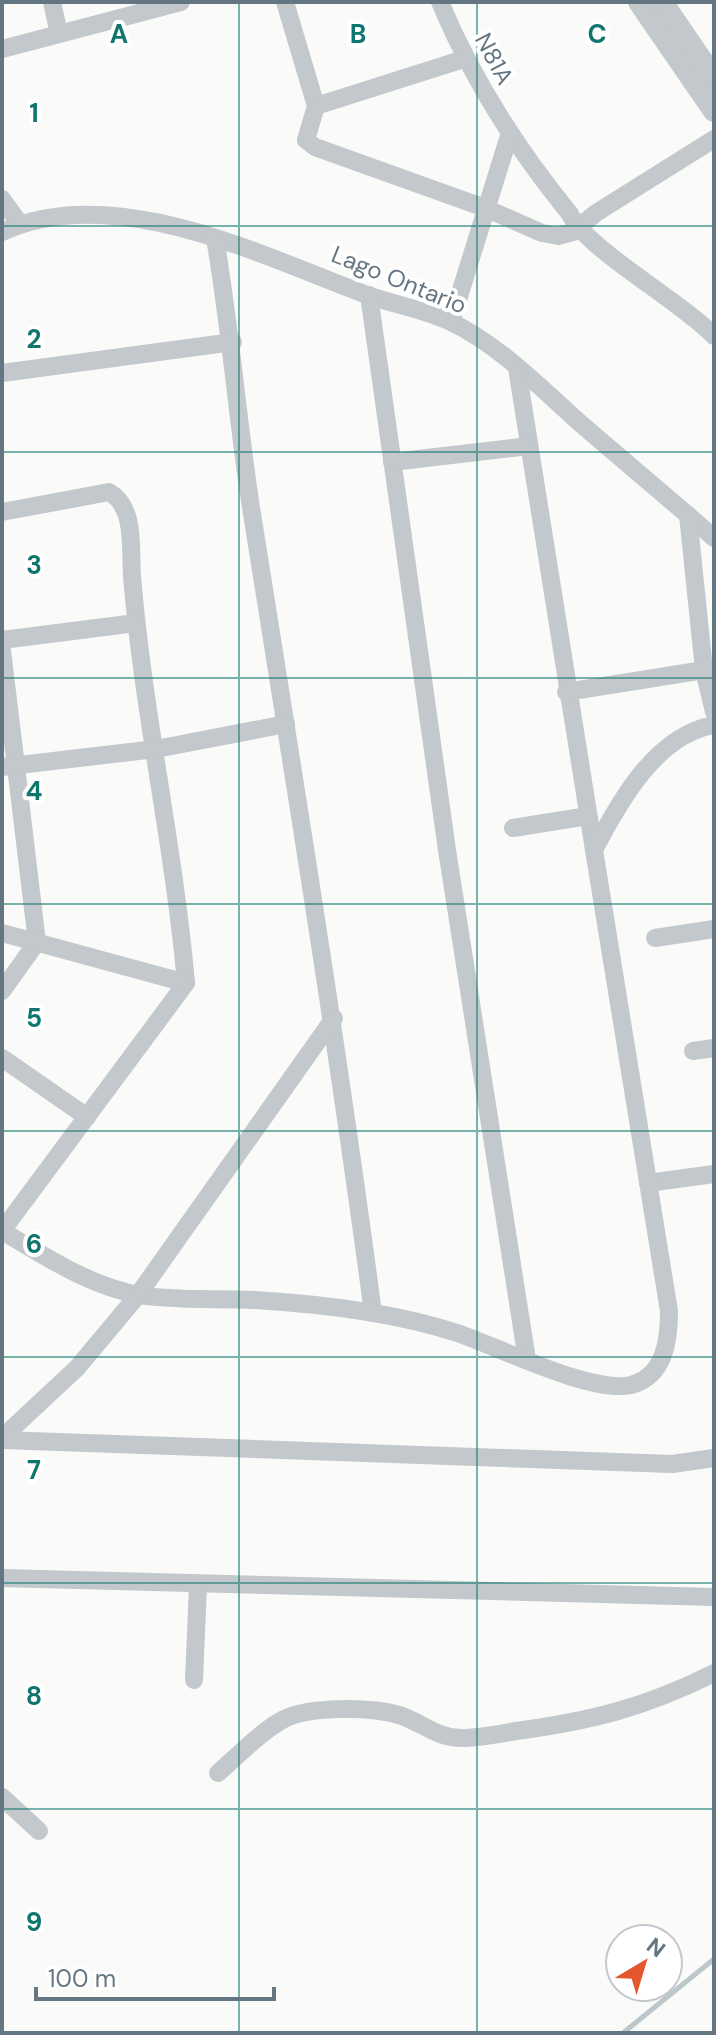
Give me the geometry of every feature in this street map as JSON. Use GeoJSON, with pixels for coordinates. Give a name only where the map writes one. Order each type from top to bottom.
{"type":"FeatureCollection","features":[{"type":"Feature","properties":{"kind":"street"},"geometry":{"type":"LineString","coordinates":[[52,2],[59,34]]}},
{"type":"Feature","properties":{"kind":"street"},"geometry":{"type":"LineString","coordinates":[[2,49],[181,2]]}},
{"type":"Feature","properties":{"kind":"street"},"geometry":{"type":"LineString","coordinates":[[285,2],[316,106],[305,135],[309,144],[485,208],[542,233],[558,236],[577,229],[714,139]]}},
{"type":"Feature","properties":{"kind":"street","name":"N81A"},"geometry":{"type":"LineString","coordinates":[[440,2],[464,59],[509,136],[570,214],[577,229]]}},
{"type":"Feature","properties":{"kind":"street"},"geometry":{"type":"LineString","coordinates":[[639,2],[714,111]]}},
{"type":"Feature","properties":{"kind":"street"},"geometry":{"type":"LineString","coordinates":[[662,2],[714,77]]}},
{"type":"Feature","properties":{"kind":"street"},"geometry":{"type":"LineString","coordinates":[[316,106],[464,59]]}},
{"type":"Feature","properties":{"kind":"street"},"geometry":{"type":"LineString","coordinates":[[451,322],[509,136]]}},
{"type":"Feature","properties":{"kind":"street"},"geometry":{"type":"LineString","coordinates":[[2,199],[20,224]]}},
{"type":"Feature","properties":{"kind":"street","name":"Lago Ontario"},"geometry":{"type":"LineString","coordinates":[[2,232],[20,224],[57,216],[104,217],[162,224],[291,263],[369,295],[451,322],[517,368],[714,538]]}},
{"type":"Feature","properties":{"kind":"street"},"geometry":{"type":"LineString","coordinates":[[577,229],[652,284],[714,336]]}},
{"type":"Feature","properties":{"kind":"street"},"geometry":{"type":"LineString","coordinates":[[215,238],[233,342],[241,434],[334,1018],[373,1313]]}},
{"type":"Feature","properties":{"kind":"street"},"geometry":{"type":"LineString","coordinates":[[369,295],[447,850],[527,1360]]}},
{"type":"Feature","properties":{"kind":"street"},"geometry":{"type":"LineString","coordinates":[[2,373],[233,342]]}},
{"type":"Feature","properties":{"kind":"street"},"geometry":{"type":"LineString","coordinates":[[2,512],[109,492],[117,496],[127,510],[136,623],[178,888],[186,983],[2,1231],[72,1272],[138,1295],[258,1300],[373,1313],[456,1333],[598,1385],[631,1385],[656,1369],[663,1356],[669,1311],[566,692],[517,368]]}},
{"type":"Feature","properties":{"kind":"street"},"geometry":{"type":"LineString","coordinates":[[392,462],[529,446]]}},
{"type":"Feature","properties":{"kind":"street"},"geometry":{"type":"LineString","coordinates":[[688,515],[704,670],[714,712]]}},
{"type":"Feature","properties":{"kind":"street"},"geometry":{"type":"LineString","coordinates":[[2,640],[136,623]]}},
{"type":"Feature","properties":{"kind":"street"},"geometry":{"type":"LineString","coordinates":[[2,650],[9,766],[37,942],[2,991]]}},
{"type":"Feature","properties":{"kind":"street"},"geometry":{"type":"LineString","coordinates":[[566,692],[704,670]]}},
{"type":"Feature","properties":{"kind":"street"},"geometry":{"type":"LineString","coordinates":[[9,766],[156,749],[286,724]]}},
{"type":"Feature","properties":{"kind":"street"},"geometry":{"type":"LineString","coordinates":[[594,850],[626,796],[669,744],[689,732],[714,725]]}},
{"type":"Feature","properties":{"kind":"street"},"geometry":{"type":"LineString","coordinates":[[513,828],[588,816]]}},
{"type":"Feature","properties":{"kind":"street"},"geometry":{"type":"LineString","coordinates":[[655,938],[714,929]]}},
{"type":"Feature","properties":{"kind":"street"},"geometry":{"type":"LineString","coordinates":[[2,933],[186,983]]}},
{"type":"Feature","properties":{"kind":"street"},"geometry":{"type":"LineString","coordinates":[[2,1439],[77,1368],[138,1295],[334,1018]]}},
{"type":"Feature","properties":{"kind":"street"},"geometry":{"type":"LineString","coordinates":[[693,1051],[714,1048]]}},
{"type":"Feature","properties":{"kind":"street"},"geometry":{"type":"LineString","coordinates":[[2,1058],[87,1117]]}},
{"type":"Feature","properties":{"kind":"street"},"geometry":{"type":"LineString","coordinates":[[648,1183],[714,1174]]}},
{"type":"Feature","properties":{"kind":"street"},"geometry":{"type":"LineString","coordinates":[[2,1439],[672,1464],[714,1458]]}},
{"type":"Feature","properties":{"kind":"street"},"geometry":{"type":"LineString","coordinates":[[2,1578],[198,1586],[714,1597]]}},
{"type":"Feature","properties":{"kind":"street"},"geometry":{"type":"LineString","coordinates":[[194,1680],[198,1586]]}},
{"type":"Feature","properties":{"kind":"street"},"geometry":{"type":"LineString","coordinates":[[218,1773],[286,1718],[332,1710],[376,1711],[401,1716],[446,1737],[464,1738],[568,1724],[609,1715],[665,1698],[714,1673]]}},
{"type":"Feature","properties":{"kind":"street"},"geometry":{"type":"LineString","coordinates":[[2,1797],[39,1831]]}},
{"type":"Feature","properties":{"kind":"waterway"},"geometry":{"type":"LineString","coordinates":[[623,2033],[714,1959]]}}]}
